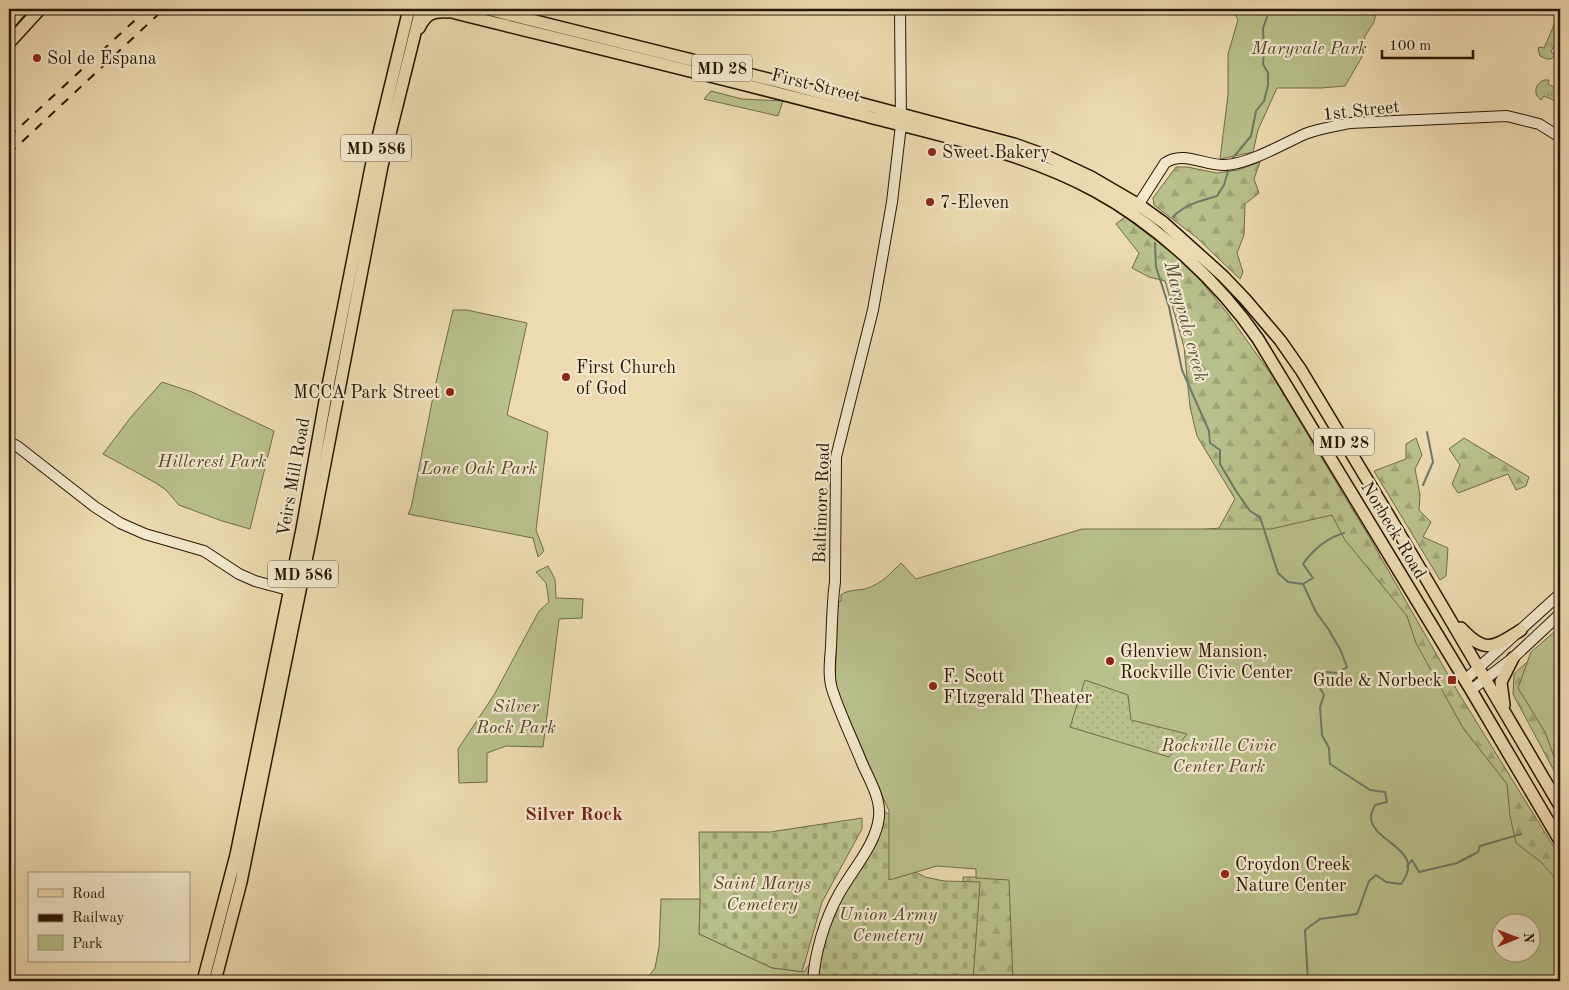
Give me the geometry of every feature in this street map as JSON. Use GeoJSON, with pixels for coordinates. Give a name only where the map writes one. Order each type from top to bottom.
{"type":"FeatureCollection","features":[{"type":"Feature","properties":{"kind":"main road"},"geometry":{"type":"LineString","coordinates":[[9,24],[22,9]]}},
{"type":"Feature","properties":{"kind":"main road"},"geometry":{"type":"LineString","coordinates":[[9,43],[40,9]]}},
{"type":"Feature","properties":{"kind":"main road","name":"Veirs Mill Road"},"geometry":{"type":"LineString","coordinates":[[215,981],[241,882],[294,592],[302,529],[325,401],[372,162],[409,9]]}},
{"type":"Feature","properties":{"kind":"main road","name":"Veirs Mill Road"},"geometry":{"type":"LineString","coordinates":[[203,981],[236,854],[294,592],[314,522],[382,166],[421,9]]}},
{"type":"Feature","properties":{"kind":"main road","name":"First Street"},"geometry":{"type":"LineString","coordinates":[[439,9],[901,120],[1014,144],[1042,154],[1091,177],[1135,210]]}},
{"type":"Feature","properties":{"kind":"main road","name":"First Street"},"geometry":{"type":"LineString","coordinates":[[487,9],[901,120]]}},
{"type":"Feature","properties":{"kind":"main road"},"geometry":{"type":"LineString","coordinates":[[413,38],[426,16],[440,12],[457,13]]}},
{"type":"Feature","properties":{"kind":"main road","name":"Norbeck Road"},"geometry":{"type":"LineString","coordinates":[[1135,210],[1164,222],[1223,276],[1245,299],[1289,352],[1445,610],[1560,806]]}},
{"type":"Feature","properties":{"kind":"main road","name":"Norbeck Road"},"geometry":{"type":"LineString","coordinates":[[1135,210],[1183,254],[1232,304],[1271,359],[1560,841]]}},
{"type":"Feature","properties":{"kind":"main road"},"geometry":{"type":"LineString","coordinates":[[1445,610],[1472,640],[1486,646],[1498,644],[1521,630]]}},
{"type":"Feature","properties":{"kind":"main road"},"geometry":{"type":"LineString","coordinates":[[1506,714],[1501,694],[1501,682],[1514,658]]}},
{"type":"Feature","properties":{"kind":"street","name":"Baltimore Road"},"geometry":{"type":"LineString","coordinates":[[813,981],[816,958],[826,924],[838,895],[876,830],[879,815],[877,799],[840,711],[832,686],[830,670],[835,582],[836,457],[875,300],[892,202],[901,120],[900,9]]}},
{"type":"Feature","properties":{"kind":"street","name":"1st Street"},"geometry":{"type":"LineString","coordinates":[[1135,210],[1168,161],[1188,158],[1229,164],[1247,160],[1307,134],[1350,123],[1506,116],[1539,124],[1560,136]]}},
{"type":"Feature","properties":{"kind":"street"},"geometry":{"type":"LineString","coordinates":[[9,434],[15,442],[13,444],[120,523],[144,534],[204,551],[239,574],[254,581],[294,592]]}},
{"type":"Feature","properties":{"kind":"street"},"geometry":{"type":"LineString","coordinates":[[1465,680],[1560,594]]}},
{"type":"Feature","properties":{"kind":"street"},"geometry":{"type":"LineString","coordinates":[[1471,690],[1514,658],[1560,614]]}},
{"type":"Feature","properties":{"kind":"green space","name":"Maryvale Park"},"geometry":{"type":"Polygon","coordinates":[[[1232,9],[1377,9],[1374,22],[1365,36],[1362,57],[1345,86],[1277,88],[1258,130],[1253,152],[1220,159],[1228,95],[1228,54],[1238,20],[1232,9]]]}},
{"type":"Feature","properties":{"kind":"green space"},"geometry":{"type":"Polygon","coordinates":[[[1555,23],[1560,26],[1560,31],[1551,52],[1555,55],[1551,59],[1547,59],[1540,56],[1538,49],[1539,47],[1544,48],[1555,23]]]}},
{"type":"Feature","properties":{"kind":"green space"},"geometry":{"type":"Polygon","coordinates":[[[1544,80],[1549,80],[1548,84],[1560,90],[1560,103],[1544,96],[1541,100],[1537,96],[1537,86],[1544,80]]]}},
{"type":"Feature","properties":{"kind":"green space"},"geometry":{"type":"Polygon","coordinates":[[[711,91],[742,99],[783,101],[778,116],[704,99],[711,91]]]}},
{"type":"Feature","properties":{"kind":"green space"},"geometry":{"type":"Polygon","coordinates":[[[1260,162],[1254,179],[1259,193],[1245,204],[1244,235],[1237,253],[1243,272],[1240,279],[1196,237],[1154,205],[1153,198],[1176,167],[1187,167],[1217,173],[1238,170],[1260,162]]]}},
{"type":"Feature","properties":{"kind":"green space","name":"Rockville Civic Center Park"},"geometry":{"type":"Polygon","coordinates":[[[1125,217],[1175,255],[1201,281],[1228,314],[1273,377],[1368,535],[1458,692],[1560,857],[1560,981],[972,981],[964,912],[963,877],[1025,877],[1187,531],[1219,528],[1235,499],[1197,436],[1190,407],[1184,347],[1165,281],[1149,277],[1132,268],[1139,253],[1116,224],[1125,217]]]}},
{"type":"Feature","properties":{"kind":"green space","name":"Lone Oak Park"},"geometry":{"type":"Polygon","coordinates":[[[453,310],[467,310],[527,323],[507,415],[548,432],[536,530],[544,551],[538,557],[533,538],[408,514],[411,508],[436,382],[453,310]]]}},
{"type":"Feature","properties":{"kind":"green space","name":"Hillcrest Park"},"geometry":{"type":"Polygon","coordinates":[[[162,382],[192,392],[274,431],[250,529],[179,505],[166,490],[156,483],[103,454],[131,417],[162,382]]]}},
{"type":"Feature","properties":{"kind":"green space"},"geometry":{"type":"Polygon","coordinates":[[[1416,438],[1422,455],[1415,469],[1420,495],[1419,510],[1431,522],[1423,537],[1448,548],[1446,576],[1440,580],[1374,471],[1406,459],[1406,444],[1416,438]]]}},
{"type":"Feature","properties":{"kind":"green space"},"geometry":{"type":"Polygon","coordinates":[[[1464,438],[1529,477],[1526,486],[1516,490],[1508,474],[1458,493],[1452,484],[1460,465],[1449,449],[1464,438]]]}},
{"type":"Feature","properties":{"kind":"green space","name":"Rockville Civic Center Park"},"geometry":{"type":"Polygon","coordinates":[[[1332,515],[1345,540],[1407,616],[1416,643],[1463,728],[1507,784],[1510,816],[1516,843],[1541,862],[1560,884],[1560,981],[1013,981],[1009,880],[976,878],[976,869],[937,866],[889,880],[889,811],[835,686],[838,602],[841,601],[841,595],[873,586],[901,563],[916,579],[1082,529],[1271,529],[1332,515]]]}},
{"type":"Feature","properties":{"kind":"green space","name":"Silver Rock Park"},"geometry":{"type":"Polygon","coordinates":[[[548,566],[555,579],[556,598],[583,599],[582,618],[559,619],[543,747],[506,746],[487,753],[487,782],[459,783],[458,749],[494,695],[539,611],[549,602],[546,583],[536,572],[548,566]]]}},
{"type":"Feature","properties":{"kind":"green space"},"geometry":{"type":"Polygon","coordinates":[[[1560,627],[1560,773],[1545,732],[1518,688],[1531,652],[1560,627]]]}},
{"type":"Feature","properties":{"kind":"green space"},"geometry":{"type":"Polygon","coordinates":[[[1560,632],[1560,782],[1513,694],[1514,674],[1560,632]]]}},
{"type":"Feature","properties":{"kind":"green space"},"geometry":{"type":"Polygon","coordinates":[[[1085,680],[1128,695],[1131,720],[1187,734],[1169,757],[1070,727],[1085,680]]]}},
{"type":"Feature","properties":{"kind":"green space","name":"Union Army Cemetery"},"geometry":{"type":"Polygon","coordinates":[[[879,807],[892,817],[908,868],[925,877],[944,881],[980,882],[973,981],[813,981],[826,924],[868,846],[879,807]]]}},
{"type":"Feature","properties":{"kind":"green space","name":"Saint Marys Cemetery"},"geometry":{"type":"Polygon","coordinates":[[[862,818],[862,829],[822,902],[802,972],[772,968],[699,934],[699,832],[770,832],[862,818]]]}},
{"type":"Feature","properties":{"kind":"green space"},"geometry":{"type":"Polygon","coordinates":[[[661,899],[700,899],[699,934],[772,968],[804,972],[819,950],[813,981],[645,981],[655,968],[659,947],[661,899]]]}},
{"type":"Feature","properties":{"kind":"waterway","name":"Maryvale creek"},"geometry":{"type":"LineString","coordinates":[[1232,159],[1251,136],[1256,111],[1264,101],[1268,85],[1268,73],[1263,64],[1263,28],[1267,17]]}},
{"type":"Feature","properties":{"kind":"waterway","name":"Maryvale creek"},"geometry":{"type":"LineString","coordinates":[[1173,217],[1188,206],[1217,196],[1224,185],[1229,168]]}},
{"type":"Feature","properties":{"kind":"waterway"},"geometry":{"type":"LineString","coordinates":[[1155,243],[1156,267],[1169,307],[1182,370],[1209,431],[1210,443],[1220,450],[1220,464],[1236,491],[1250,511],[1260,517],[1278,573],[1288,582],[1303,584],[1316,612],[1341,651],[1347,667],[1338,673],[1323,672],[1316,682],[1324,695],[1320,707],[1322,735],[1329,748],[1330,764],[1370,790],[1385,792],[1387,802],[1375,805],[1372,812],[1373,825],[1379,833],[1403,854],[1408,862],[1407,872],[1401,884],[1386,882],[1376,875],[1369,881],[1357,914],[1320,919],[1305,930],[1308,981]]}},
{"type":"Feature","properties":{"kind":"waterway"},"geometry":{"type":"LineString","coordinates":[[1423,485],[1433,462],[1427,432]]}},
{"type":"Feature","properties":{"kind":"waterway"},"geometry":{"type":"LineString","coordinates":[[1303,584],[1313,578],[1303,564],[1307,559],[1326,541],[1344,533]]}},
{"type":"Feature","properties":{"kind":"waterway"},"geometry":{"type":"LineString","coordinates":[[1407,866],[1412,860],[1419,872],[1457,863],[1478,852],[1480,846],[1521,834]]}},
{"type":"Feature","properties":{"kind":"railway"},"geometry":{"type":"LineString","coordinates":[[9,137],[147,9]]}},
{"type":"Feature","properties":{"kind":"railway"},"geometry":{"type":"LineString","coordinates":[[9,154],[164,9]]}},
{"type":"Feature","properties":{"kind":"place","name":"Sol de Espana"},"geometry":{"type":"Point","coordinates":[37,58]}},
{"type":"Feature","properties":{"kind":"place","name":"Sweet Bakery"},"geometry":{"type":"Point","coordinates":[932,152]}},
{"type":"Feature","properties":{"kind":"place","name":"7-Eleven"},"geometry":{"type":"Point","coordinates":[930,202]}},
{"type":"Feature","properties":{"kind":"place","name":"First Church of God"},"geometry":{"type":"Point","coordinates":[566,377]}},
{"type":"Feature","properties":{"kind":"place","name":"MCCA Park Street"},"geometry":{"type":"Point","coordinates":[450,392]}},
{"type":"Feature","properties":{"kind":"place","name":"Glenview Mansion, Rockville Civic Center"},"geometry":{"type":"Point","coordinates":[1110,661]}},
{"type":"Feature","properties":{"kind":"place","name":"Gude & Norbeck"},"geometry":{"type":"Point","coordinates":[1452,680]}},
{"type":"Feature","properties":{"kind":"place","name":"F. Scott FItzgerald Theater"},"geometry":{"type":"Point","coordinates":[933,686]}},
{"type":"Feature","properties":{"kind":"place","name":"Croydon Creek Nature Center"},"geometry":{"type":"Point","coordinates":[1225,874]}},
{"type":"Feature","properties":{"kind":"district","name":"Silver Rock"},"geometry":{"type":"Point","coordinates":[574,813]}}]}
